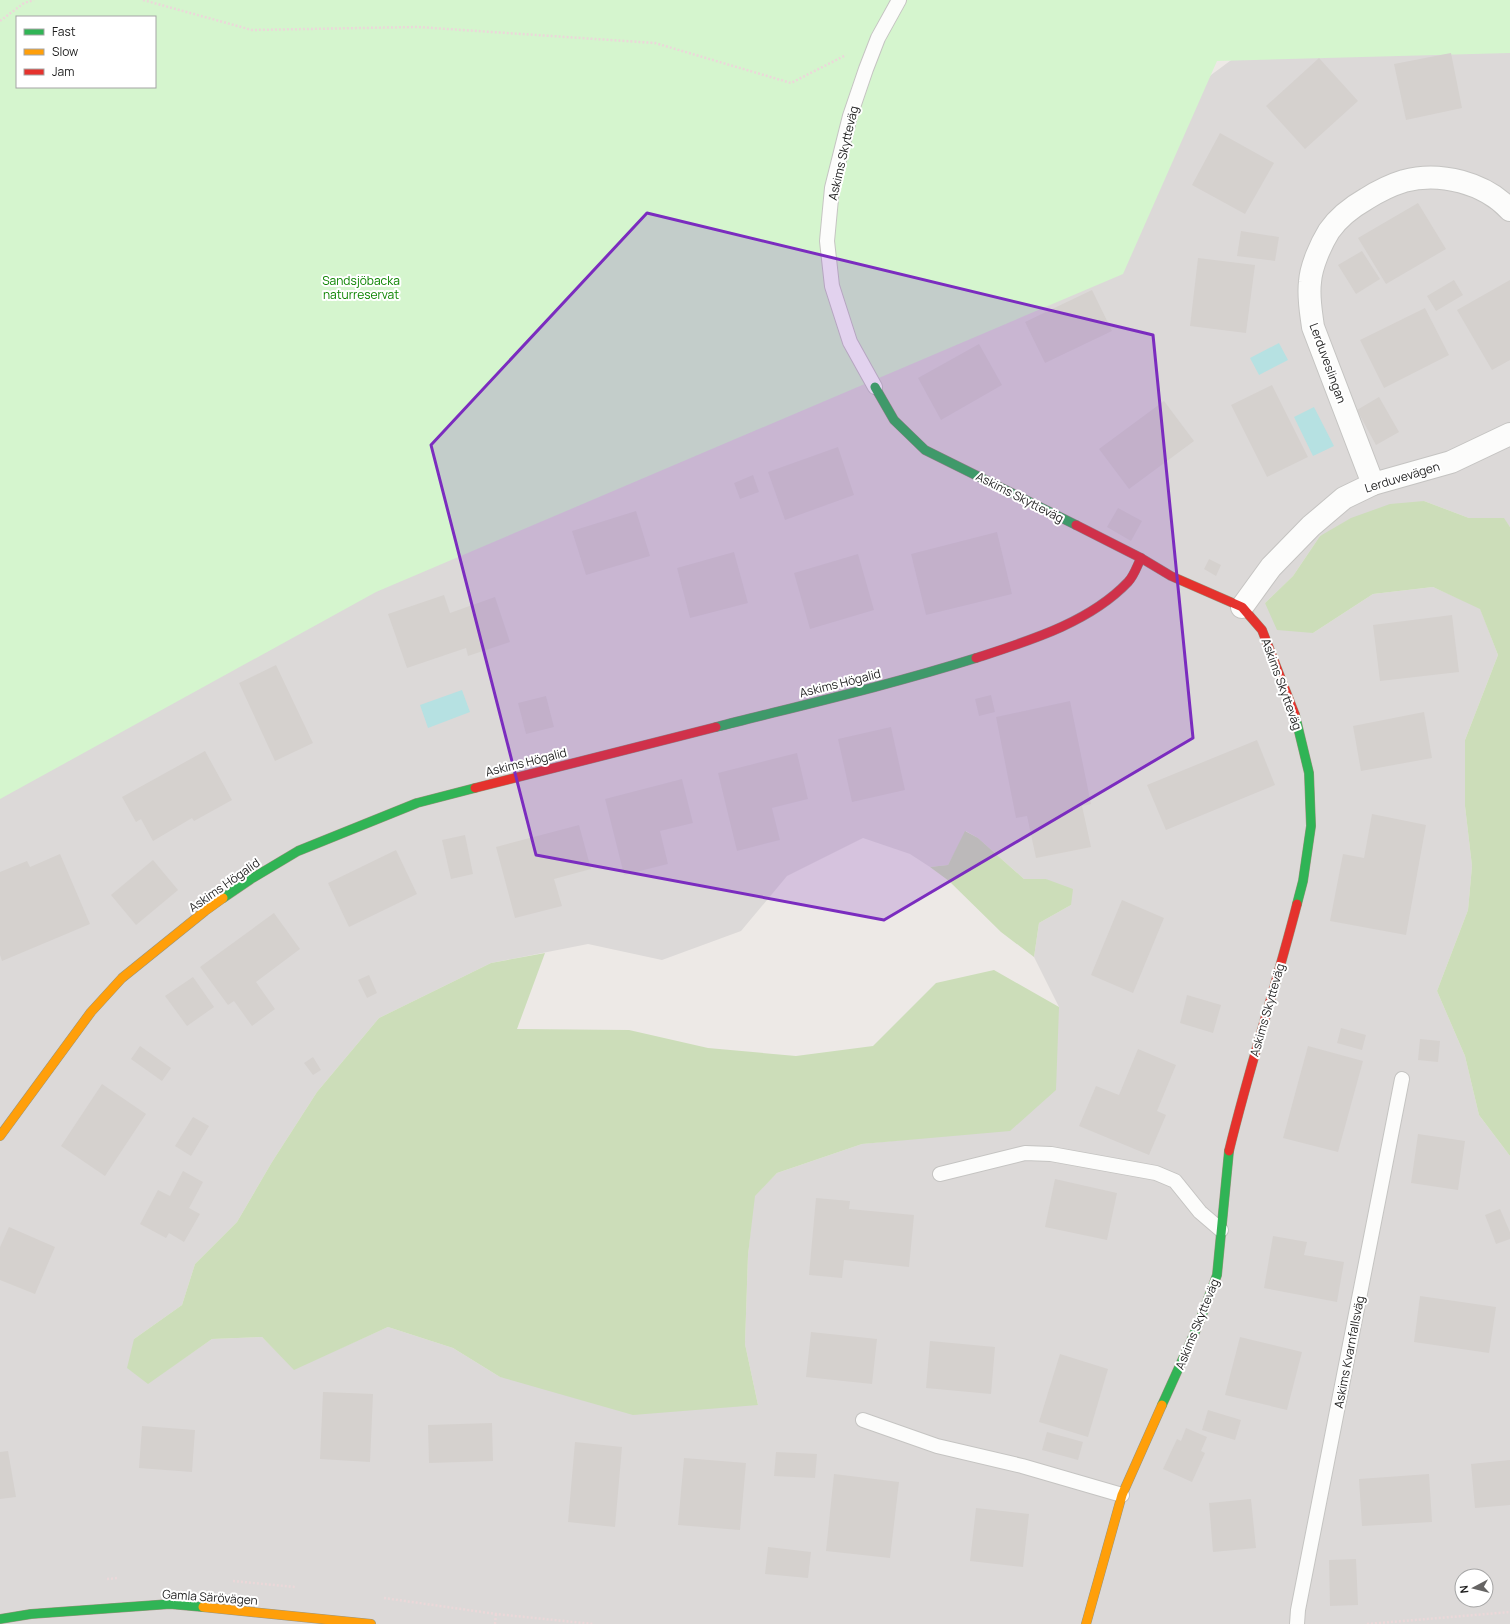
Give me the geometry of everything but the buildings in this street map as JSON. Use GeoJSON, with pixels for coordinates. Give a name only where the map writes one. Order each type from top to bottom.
{"type":"FeatureCollection","features":[{"type":"Feature","properties":{"kind":"street","name":"Lerduveslingan"},"geometry":{"type":"LineString","coordinates":[[1374,484],[1313,327],[1310,302],[1310,281],[1318,251],[1330,230],[1351,208],[1377,192],[1404,181],[1430,178],[1463,181],[1488,192],[1510,210]]}},
{"type":"Feature","properties":{"kind":"street","name":"Askims Skytteväg"},"geometry":{"type":"LineString","coordinates":[[875,387],[894,420],[925,450],[1141,558],[1171,576],[1242,607],[1262,630],[1274,656],[1297,719],[1309,773],[1311,826],[1303,881],[1285,950],[1242,1096],[1227,1157],[1217,1275],[1199,1323],[1122,1496],[1086,1624]]}},
{"type":"Feature","properties":{"kind":"street","name":"Lerduvevägen"},"geometry":{"type":"LineString","coordinates":[[1242,607],[1271,567],[1311,526],[1344,498],[1374,484],[1452,462],[1510,434]]}},
{"type":"Feature","properties":{"kind":"street","name":"Askims Högalid"},"geometry":{"type":"LineString","coordinates":[[0,1136],[91,1012],[122,978],[205,911],[251,879],[298,851],[417,803],[928,672],[1015,645],[1079,619],[1108,600],[1129,581],[1141,558]]}},
{"type":"Feature","properties":{"kind":"street","name":"Gamla Särövägen"},"geometry":{"type":"LineString","coordinates":[[0,1619],[31,1614],[170,1604],[271,1618],[371,1624]]}},
{"type":"Feature","properties":{"kind":"lane","name":"Askims Skytteväg"},"geometry":{"type":"LineString","coordinates":[[875,387],[850,342],[832,286],[827,241],[832,188],[850,116],[878,38],[899,0]]}},
{"type":"Feature","properties":{"kind":"lane","name":"Askims Kvarnfallsväg"},"geometry":{"type":"LineString","coordinates":[[1297,1624],[1298,1610],[1402,1079]]}},
{"type":"Feature","properties":{"kind":"lane"},"geometry":{"type":"LineString","coordinates":[[940,1174],[1025,1153],[1051,1154],[1156,1173],[1175,1181],[1200,1212],[1221,1230]]}},
{"type":"Feature","properties":{"kind":"lane"},"geometry":{"type":"LineString","coordinates":[[863,1420],[937,1446],[1022,1466],[1122,1496]]}},
{"type":"Feature","properties":{"kind":"path"},"geometry":{"type":"LineString","coordinates":[[0,21],[24,3],[34,0]]}},
{"type":"Feature","properties":{"kind":"path"},"geometry":{"type":"LineString","coordinates":[[144,0],[252,30],[418,27],[656,43],[791,83],[878,38]]}},
{"type":"Feature","properties":{"kind":"path"},"geometry":{"type":"LineString","coordinates":[[1367,1624],[1510,1612]]}},
{"type":"Feature","properties":{"kind":"path"},"geometry":{"type":"LineString","coordinates":[[495,1624],[496,1614]]}},
{"type":"Feature","properties":{"kind":"highlighted area"},"geometry":{"type":"Polygon","coordinates":[[[647,213],[1153,335],[1193,738],[884,920],[536,855],[431,445],[647,213]]]}},
{"type":"Feature","properties":{"kind":"shaded area"},"geometry":{"type":"Polygon","coordinates":[[[1510,18],[1510,527],[1503,518],[1469,518],[1424,501],[1320,536],[1293,576],[1265,603],[1313,633],[1373,594],[1433,587],[1480,608],[1498,655],[1465,740],[1465,806],[1472,866],[1468,910],[1437,991],[1465,1056],[1479,1115],[1510,1156],[1510,1624],[0,1624],[0,780],[62,726],[841,375],[1155,143],[1211,75],[1257,41],[1510,18]],[[966,831],[948,865],[930,867],[910,854],[863,838],[787,876],[741,931],[662,960],[588,944],[491,963],[379,1018],[317,1092],[272,1162],[237,1222],[195,1264],[182,1305],[134,1339],[148,1383],[212,1339],[262,1337],[294,1369],[388,1327],[453,1348],[500,1377],[758,1405],[745,1344],[748,1255],[754,1196],[777,1173],[862,1144],[931,1137],[1059,1007],[1034,957],[1039,923],[1071,905],[1046,879],[1024,879],[978,838],[966,831]]]}},
{"type":"Feature","properties":{"kind":"green space","name":"Sandsjöbacka naturreservat"},"geometry":{"type":"Polygon","coordinates":[[[0,0],[1510,0],[1510,53],[1217,61],[1123,274],[376,592],[0,799],[0,0]]]}},
{"type":"Feature","properties":{"kind":"green space"},"geometry":{"type":"Polygon","coordinates":[[[1424,501],[1469,518],[1504,518],[1510,527],[1510,1156],[1479,1115],[1465,1056],[1437,991],[1468,910],[1472,866],[1465,806],[1465,740],[1498,655],[1480,609],[1433,587],[1373,594],[1313,633],[1277,630],[1265,603],[1293,576],[1320,536],[1351,518],[1390,504],[1424,501]]]}},
{"type":"Feature","properties":{"kind":"green space"},"geometry":{"type":"Polygon","coordinates":[[[965,831],[978,838],[1024,879],[1046,879],[1073,889],[1071,905],[1039,923],[1034,957],[1001,932],[949,881],[930,867],[948,865],[965,831]]]}},
{"type":"Feature","properties":{"kind":"green space"},"geometry":{"type":"Polygon","coordinates":[[[545,953],[517,1029],[629,1030],[708,1048],[796,1056],[873,1046],[936,983],[994,970],[1059,1007],[1056,1090],[1010,1131],[862,1144],[777,1173],[755,1196],[748,1255],[745,1344],[758,1405],[633,1415],[500,1377],[453,1348],[388,1327],[294,1370],[262,1337],[212,1339],[148,1384],[127,1368],[134,1339],[182,1305],[195,1264],[237,1222],[272,1162],[317,1092],[379,1018],[491,963],[545,953]]]}},
{"type":"Feature","properties":{"kind":"water"},"geometry":{"type":"Polygon","coordinates":[[[1279,343],[1288,360],[1259,375],[1250,358],[1279,343]]]}},
{"type":"Feature","properties":{"kind":"water"},"geometry":{"type":"Polygon","coordinates":[[[1314,407],[1334,446],[1313,456],[1294,417],[1314,407]]]}},
{"type":"Feature","properties":{"kind":"water"},"geometry":{"type":"Polygon","coordinates":[[[462,690],[470,712],[428,728],[420,705],[462,690]]]}},
{"type":"Feature","properties":{"kind":"traffic: fast"},"geometry":{"type":"LineString","coordinates":[[875,387],[894,420],[925,450],[1076,525]]}},
{"type":"Feature","properties":{"kind":"traffic: fast"},"geometry":{"type":"LineString","coordinates":[[716,727],[879,686],[976,658]]}},
{"type":"Feature","properties":{"kind":"traffic: fast"},"geometry":{"type":"LineString","coordinates":[[1295,715],[1309,773],[1311,826],[1303,881],[1297,904]]}},
{"type":"Feature","properties":{"kind":"traffic: fast"},"geometry":{"type":"LineString","coordinates":[[223,898],[251,879],[298,851],[417,803],[475,788]]}},
{"type":"Feature","properties":{"kind":"traffic: fast"},"geometry":{"type":"LineString","coordinates":[[1162,1405],[1199,1323],[1217,1275],[1229,1151]]}},
{"type":"Feature","properties":{"kind":"traffic: fast"},"geometry":{"type":"LineString","coordinates":[[0,1619],[31,1614],[170,1604],[203,1607]]}},
{"type":"Feature","properties":{"kind":"traffic: slow"},"geometry":{"type":"LineString","coordinates":[[0,1136],[91,1012],[122,978],[223,898]]}},
{"type":"Feature","properties":{"kind":"traffic: slow"},"geometry":{"type":"LineString","coordinates":[[1086,1624],[1122,1495],[1162,1405]]}},
{"type":"Feature","properties":{"kind":"traffic: slow"},"geometry":{"type":"LineString","coordinates":[[203,1607],[371,1624]]}},
{"type":"Feature","properties":{"kind":"traffic: jam"},"geometry":{"type":"LineString","coordinates":[[1076,525],[1141,558],[1171,576],[1242,607],[1262,630],[1295,715]]}},
{"type":"Feature","properties":{"kind":"traffic: jam"},"geometry":{"type":"LineString","coordinates":[[976,658],[1016,645],[1057,629],[1095,609],[1130,580],[1141,558]]}},
{"type":"Feature","properties":{"kind":"traffic: jam"},"geometry":{"type":"LineString","coordinates":[[475,788],[716,727]]}},
{"type":"Feature","properties":{"kind":"traffic: jam"},"geometry":{"type":"LineString","coordinates":[[1229,1151],[1297,904]]}}]}
